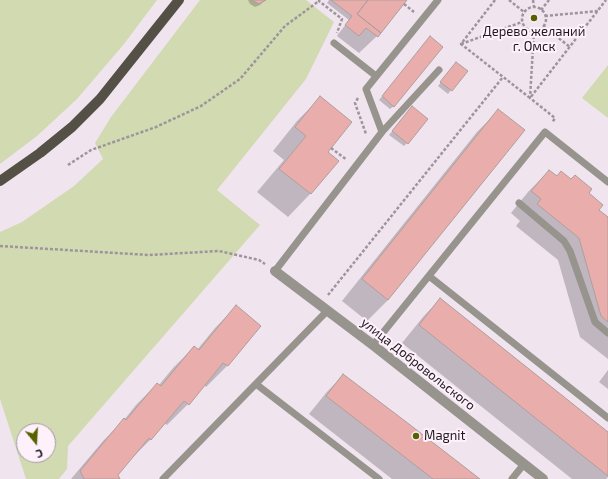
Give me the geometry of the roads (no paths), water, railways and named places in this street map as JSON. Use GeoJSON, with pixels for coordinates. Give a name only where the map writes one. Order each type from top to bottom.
{"type":"FeatureCollection","features":[{"type":"Feature","properties":{"kind":"main road"},"geometry":{"type":"LineString","coordinates":[[0,182],[67,132],[100,99],[179,0]]}},
{"type":"Feature","properties":{"kind":"street","name":"улица Добровольского"},"geometry":{"type":"LineString","coordinates":[[275,271],[373,345],[543,479]]}},
{"type":"Feature","properties":{"kind":"lane"},"geometry":{"type":"LineString","coordinates":[[382,132],[366,89],[438,0]]}},
{"type":"Feature","properties":{"kind":"lane"},"geometry":{"type":"LineString","coordinates":[[334,43],[376,76]]}},
{"type":"Feature","properties":{"kind":"lane"},"geometry":{"type":"LineString","coordinates":[[275,271],[382,132],[439,70]]}},
{"type":"Feature","properties":{"kind":"lane"},"geometry":{"type":"LineString","coordinates":[[373,345],[545,132],[608,182]]}},
{"type":"Feature","properties":{"kind":"lane"},"geometry":{"type":"LineString","coordinates":[[519,203],[564,241],[570,251],[595,322],[608,333]]}},
{"type":"Feature","properties":{"kind":"lane"},"geometry":{"type":"LineString","coordinates":[[429,276],[608,418]]}},
{"type":"Feature","properties":{"kind":"lane"},"geometry":{"type":"LineString","coordinates":[[163,479],[256,384],[324,307]]}},
{"type":"Feature","properties":{"kind":"lane"},"geometry":{"type":"LineString","coordinates":[[256,384],[380,479]]}},
{"type":"Feature","properties":{"kind":"lane"},"geometry":{"type":"LineString","coordinates":[[512,479],[524,464]]}},
{"type":"Feature","properties":{"kind":"place","name":"Дерево желаний г. Омск"},"geometry":{"type":"Point","coordinates":[534,18]}},
{"type":"Feature","properties":{"kind":"place","name":"Magnit"},"geometry":{"type":"Point","coordinates":[416,436]}}]}
